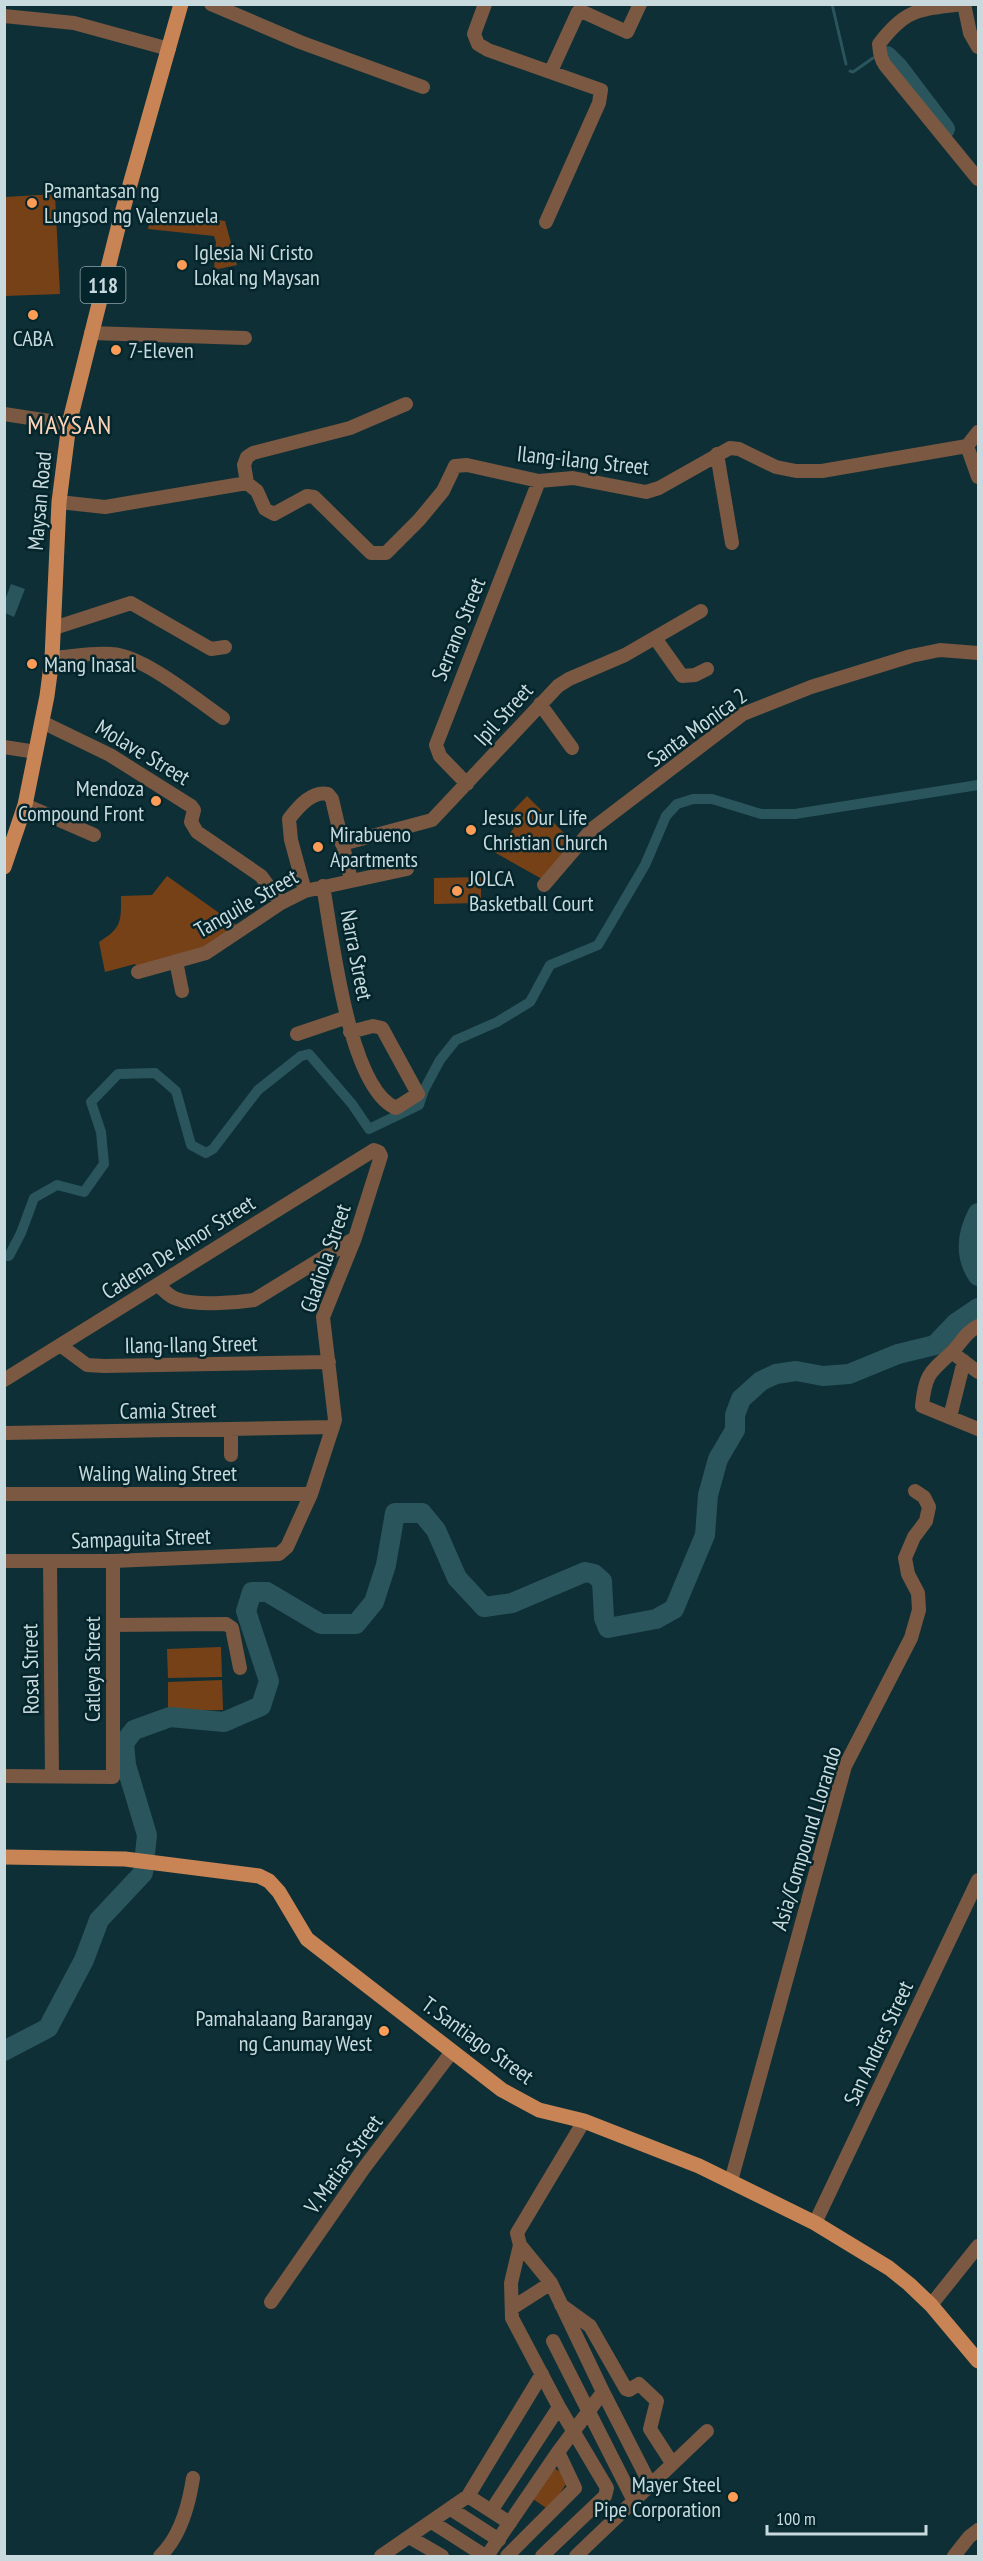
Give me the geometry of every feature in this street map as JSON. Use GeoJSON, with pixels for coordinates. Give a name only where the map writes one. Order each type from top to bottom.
{"type":"FeatureCollection","features":[{"type":"Feature","properties":{"kind":"main road","name":"Maysan Road"},"geometry":{"type":"LineString","coordinates":[[4,867],[26,806],[52,658],[56,627],[59,502],[69,424],[91,333],[181,4]]}},
{"type":"Feature","properties":{"kind":"main road","name":"T. Santiago Street"},"geometry":{"type":"LineString","coordinates":[[4,1857],[125,1858],[249,1873],[269,1881],[279,1892],[308,1939],[451,2053],[515,2098],[539,2110],[584,2121],[699,2166],[815,2223],[889,2268],[931,2305],[978,2361]]}},
{"type":"Feature","properties":{"kind":"street"},"geometry":{"type":"LineString","coordinates":[[211,4],[300,42],[423,87]]}},
{"type":"Feature","properties":{"kind":"street"},"geometry":{"type":"LineString","coordinates":[[485,4],[474,34],[478,44],[488,50],[598,87],[602,95],[546,222]]}},
{"type":"Feature","properties":{"kind":"street"},"geometry":{"type":"LineString","coordinates":[[551,71],[575,15],[579,11],[627,32],[640,4]]}},
{"type":"Feature","properties":{"kind":"street"},"geometry":{"type":"LineString","coordinates":[[978,47],[970,33],[964,4],[915,11],[902,18],[879,44],[880,59],[978,179]]}},
{"type":"Feature","properties":{"kind":"street"},"geometry":{"type":"LineString","coordinates":[[4,16],[74,23],[169,49]]}},
{"type":"Feature","properties":{"kind":"street"},"geometry":{"type":"LineString","coordinates":[[91,333],[245,338]]}},
{"type":"Feature","properties":{"kind":"street"},"geometry":{"type":"LineString","coordinates":[[59,502],[105,507],[248,483],[244,465],[247,457],[253,453],[350,428],[406,404]]}},
{"type":"Feature","properties":{"kind":"street"},"geometry":{"type":"LineString","coordinates":[[4,414],[69,424]]}},
{"type":"Feature","properties":{"kind":"street"},"geometry":{"type":"LineString","coordinates":[[978,432],[967,446],[978,477]]}},
{"type":"Feature","properties":{"kind":"street","name":"Ilang-ilang Street"},"geometry":{"type":"LineString","coordinates":[[248,483],[257,491],[265,509],[274,514],[307,496],[314,497],[371,553],[378,555],[386,553],[418,520],[443,491],[455,466],[467,465],[539,481],[573,478],[638,491],[652,491],[730,448],[739,449],[776,467],[796,471],[822,471],[967,446]]}},
{"type":"Feature","properties":{"kind":"street"},"geometry":{"type":"LineString","coordinates":[[717,454],[732,543]]}},
{"type":"Feature","properties":{"kind":"street","name":"Serrano Street"},"geometry":{"type":"LineString","coordinates":[[467,784],[440,756],[436,745],[539,481]]}},
{"type":"Feature","properties":{"kind":"street"},"geometry":{"type":"LineString","coordinates":[[56,627],[131,603],[211,649],[225,647]]}},
{"type":"Feature","properties":{"kind":"street","name":"Ipil Street"},"geometry":{"type":"LineString","coordinates":[[342,844],[432,820],[540,704],[569,679],[625,655],[701,611]]}},
{"type":"Feature","properties":{"kind":"street"},"geometry":{"type":"LineString","coordinates":[[655,638],[682,676],[695,675],[707,669]]}},
{"type":"Feature","properties":{"kind":"street","name":"Santa Monica 2"},"geometry":{"type":"LineString","coordinates":[[544,885],[592,829],[743,714],[811,687],[911,656],[940,650],[978,653]]}},
{"type":"Feature","properties":{"kind":"street"},"geometry":{"type":"LineString","coordinates":[[52,658],[114,654],[142,664],[223,718]]}},
{"type":"Feature","properties":{"kind":"street"},"geometry":{"type":"LineString","coordinates":[[540,704],[572,748]]}},
{"type":"Feature","properties":{"kind":"street","name":"Molave Street"},"geometry":{"type":"LineString","coordinates":[[42,722],[110,755],[191,806],[194,810],[191,822],[197,832],[257,873],[281,903]]}},
{"type":"Feature","properties":{"kind":"street"},"geometry":{"type":"LineString","coordinates":[[4,747],[36,752]]}},
{"type":"Feature","properties":{"kind":"street"},"geometry":{"type":"LineString","coordinates":[[305,891],[291,840],[289,819],[298,807],[316,794],[328,794],[332,799],[351,880]]}},
{"type":"Feature","properties":{"kind":"street"},"geometry":{"type":"LineString","coordinates":[[26,806],[94,835]]}},
{"type":"Feature","properties":{"kind":"street","name":"Tanguile Street"},"geometry":{"type":"LineString","coordinates":[[138,972],[206,953],[281,903],[305,891],[407,869]]}},
{"type":"Feature","properties":{"kind":"street","name":"Narra Street"},"geometry":{"type":"LineString","coordinates":[[323,886],[350,1032],[360,1063],[378,1091],[392,1107],[396,1108],[418,1094],[382,1028],[373,1026],[350,1032]]}},
{"type":"Feature","properties":{"kind":"street","name":"Tanguile Street"},"geometry":{"type":"LineString","coordinates":[[176,961],[183,991]]}},
{"type":"Feature","properties":{"kind":"street"},"geometry":{"type":"LineString","coordinates":[[297,1034],[347,1017]]}},
{"type":"Feature","properties":{"kind":"street","name":"Gladiola Street"},"geometry":{"type":"LineString","coordinates":[[279,1554],[287,1547],[311,1494],[333,1427],[335,1413],[323,1317],[355,1238],[381,1156],[374,1150]]}},
{"type":"Feature","properties":{"kind":"street","name":"Cadena De Amor Street"},"geometry":{"type":"LineString","coordinates":[[4,1380],[374,1150]]}},
{"type":"Feature","properties":{"kind":"street"},"geometry":{"type":"LineString","coordinates":[[158,1285],[169,1296],[183,1301],[240,1302],[254,1300],[355,1238]]}},
{"type":"Feature","properties":{"kind":"street"},"geometry":{"type":"LineString","coordinates":[[978,1326],[969,1331],[928,1377],[922,1406],[978,1428]]}},
{"type":"Feature","properties":{"kind":"street","name":"Ilang-Ilang Street"},"geometry":{"type":"LineString","coordinates":[[60,1345],[87,1365],[329,1362]]}},
{"type":"Feature","properties":{"kind":"street"},"geometry":{"type":"LineString","coordinates":[[951,1352],[978,1372]]}},
{"type":"Feature","properties":{"kind":"street"},"geometry":{"type":"LineString","coordinates":[[950,1417],[964,1361]]}},
{"type":"Feature","properties":{"kind":"street","name":"Camia Street"},"geometry":{"type":"LineString","coordinates":[[4,1433],[333,1427]]}},
{"type":"Feature","properties":{"kind":"street"},"geometry":{"type":"LineString","coordinates":[[231,1430],[231,1455]]}},
{"type":"Feature","properties":{"kind":"street","name":"Asia/Compound Llorando"},"geometry":{"type":"LineString","coordinates":[[731,2181],[845,1766],[911,1638],[919,1610],[918,1593],[908,1574],[905,1558],[914,1537],[926,1521],[929,1507],[924,1497],[915,1491]]}},
{"type":"Feature","properties":{"kind":"street","name":"Waling Waling Street"},"geometry":{"type":"LineString","coordinates":[[4,1494],[311,1494]]}},
{"type":"Feature","properties":{"kind":"street","name":"Sampaguita Street"},"geometry":{"type":"LineString","coordinates":[[4,1561],[113,1561],[279,1554]]}},
{"type":"Feature","properties":{"kind":"street","name":"Rosal Street"},"geometry":{"type":"LineString","coordinates":[[50,1561],[52,1776]]}},
{"type":"Feature","properties":{"kind":"street","name":"Catleya Street"},"geometry":{"type":"LineString","coordinates":[[52,1776],[113,1777],[113,1561]]}},
{"type":"Feature","properties":{"kind":"street"},"geometry":{"type":"LineString","coordinates":[[113,1625],[226,1624],[232,1628],[240,1668]]}},
{"type":"Feature","properties":{"kind":"street"},"geometry":{"type":"LineString","coordinates":[[4,1776],[52,1776]]}},
{"type":"Feature","properties":{"kind":"street","name":"San Andres Street"},"geometry":{"type":"LineString","coordinates":[[815,2223],[978,1880]]}},
{"type":"Feature","properties":{"kind":"street","name":"V. Matias Street"},"geometry":{"type":"LineString","coordinates":[[271,2302],[364,2168],[451,2053]]}},
{"type":"Feature","properties":{"kind":"street"},"geometry":{"type":"LineString","coordinates":[[584,2121],[517,2233],[520,2245],[551,2283],[650,2484]]}},
{"type":"Feature","properties":{"kind":"street"},"geometry":{"type":"LineString","coordinates":[[520,2245],[511,2283],[512,2318],[559,2407],[607,2488],[605,2496],[542,2556]]}},
{"type":"Feature","properties":{"kind":"street"},"geometry":{"type":"LineString","coordinates":[[931,2305],[978,2246]]}},
{"type":"Feature","properties":{"kind":"street"},"geometry":{"type":"LineString","coordinates":[[512,2308],[551,2283]]}},
{"type":"Feature","properties":{"kind":"street"},"geometry":{"type":"LineString","coordinates":[[560,2304],[590,2326],[626,2389],[629,2390],[639,2384],[643,2385],[657,2401],[650,2429],[672,2463]]}},
{"type":"Feature","properties":{"kind":"street"},"geometry":{"type":"LineString","coordinates":[[553,2341],[633,2499]]}},
{"type":"Feature","properties":{"kind":"street"},"geometry":{"type":"LineString","coordinates":[[393,2555],[409,2537],[468,2496],[542,2374]]}},
{"type":"Feature","properties":{"kind":"street"},"geometry":{"type":"LineString","coordinates":[[432,2522],[486,2556],[603,2392]]}},
{"type":"Feature","properties":{"kind":"street"},"geometry":{"type":"LineString","coordinates":[[491,2511],[559,2407]]}},
{"type":"Feature","properties":{"kind":"street"},"geometry":{"type":"LineString","coordinates":[[576,2556],[633,2499],[707,2431]]}},
{"type":"Feature","properties":{"kind":"street"},"geometry":{"type":"LineString","coordinates":[[507,2556],[575,2488],[558,2452]]}},
{"type":"Feature","properties":{"kind":"street"},"geometry":{"type":"LineString","coordinates":[[160,2556],[180,2525],[190,2498],[193,2478]]}},
{"type":"Feature","properties":{"kind":"street"},"geometry":{"type":"LineString","coordinates":[[468,2496],[510,2523]]}},
{"type":"Feature","properties":{"kind":"street"},"geometry":{"type":"LineString","coordinates":[[451,2509],[499,2540]]}},
{"type":"Feature","properties":{"kind":"street"},"geometry":{"type":"LineString","coordinates":[[954,2556],[969,2537],[978,2530]]}},
{"type":"Feature","properties":{"kind":"street"},"geometry":{"type":"LineString","coordinates":[[409,2537],[442,2556]]}},
{"type":"Feature","properties":{"kind":"shaded area"},"geometry":{"type":"Polygon","coordinates":[[[55,194],[60,294],[5,296],[5,197],[55,194]]]}},
{"type":"Feature","properties":{"kind":"shaded area"},"geometry":{"type":"Polygon","coordinates":[[[151,213],[188,215],[225,221],[237,265],[214,270],[216,242],[214,236],[148,229],[151,213]]]}},
{"type":"Feature","properties":{"kind":"shaded area"},"geometry":{"type":"Polygon","coordinates":[[[527,796],[574,843],[542,879],[494,852],[514,828],[504,820],[527,796]]]}},
{"type":"Feature","properties":{"kind":"shaded area"},"geometry":{"type":"Polygon","coordinates":[[[167,876],[239,927],[205,950],[139,969],[135,964],[105,972],[99,942],[112,933],[119,924],[121,896],[152,895],[167,876]]]}},
{"type":"Feature","properties":{"kind":"shaded area","name":"JOLCA Basketball Court"},"geometry":{"type":"Polygon","coordinates":[[[481,877],[481,903],[434,904],[434,878],[481,877]]]}},
{"type":"Feature","properties":{"kind":"shaded area"},"geometry":{"type":"Polygon","coordinates":[[[221,1647],[222,1677],[168,1678],[167,1649],[221,1647]]]}},
{"type":"Feature","properties":{"kind":"shaded area"},"geometry":{"type":"Polygon","coordinates":[[[222,1680],[223,1710],[168,1711],[168,1682],[222,1680]]]}},
{"type":"Feature","properties":{"kind":"shaded area"},"geometry":{"type":"Polygon","coordinates":[[[554,2468],[570,2478],[549,2510],[533,2499],[554,2468]]]}},
{"type":"Feature","properties":{"kind":"water"},"geometry":{"type":"Polygon","coordinates":[[[11,584],[25,589],[14,617],[5,613],[5,600],[11,584]]]}},
{"type":"Feature","properties":{"kind":"waterway"},"geometry":{"type":"LineString","coordinates":[[832,4],[846,64]]}},
{"type":"Feature","properties":{"kind":"waterway"},"geometry":{"type":"LineString","coordinates":[[887,56],[945,129]]}},
{"type":"Feature","properties":{"kind":"waterway"},"geometry":{"type":"LineString","coordinates":[[850,71],[853,72],[873,58]]}},
{"type":"Feature","properties":{"kind":"waterway"},"geometry":{"type":"LineString","coordinates":[[4,1256],[9,1256],[21,1233],[34,1198],[57,1185],[84,1192],[104,1164],[101,1132],[91,1102],[118,1074],[155,1073],[176,1091],[191,1145],[206,1153],[213,1149],[258,1090],[301,1056],[309,1054],[352,1104],[369,1129],[419,1105],[424,1090],[440,1060],[456,1040],[497,1022],[530,1002],[550,965],[598,945],[645,865],[666,816],[677,804],[693,799],[712,799],[761,814],[795,814],[978,785]]}},
{"type":"Feature","properties":{"kind":"waterway"},"geometry":{"type":"LineString","coordinates":[[978,1213],[969,1237],[969,1252],[978,1276]]}},
{"type":"Feature","properties":{"kind":"waterway"},"geometry":{"type":"LineString","coordinates":[[4,2051],[48,2028],[84,1960],[99,1920],[143,1873],[147,1835],[126,1765],[124,1743],[134,1730],[170,1717],[224,1722],[261,1706],[269,1681],[246,1611],[252,1592],[267,1592],[321,1624],[356,1624],[374,1602],[386,1565],[395,1513],[422,1513],[436,1530],[457,1578],[484,1607],[512,1603],[585,1572],[594,1574],[602,1581],[604,1618],[608,1628],[656,1619],[674,1609],[705,1535],[708,1495],[718,1459],[735,1430],[735,1415],[741,1399],[761,1381],[776,1374],[796,1371],[823,1376],[849,1374],[898,1354],[935,1345],[956,1323],[978,1308]]}},
{"type":"Feature","properties":{"kind":"place","name":"Pamantasan ng Lungsod ng Valenzuela"},"geometry":{"type":"Point","coordinates":[32,203]}},
{"type":"Feature","properties":{"kind":"place","name":"Iglesia Ni Cristo Lokal ng Maysan"},"geometry":{"type":"Point","coordinates":[182,265]}},
{"type":"Feature","properties":{"kind":"place","name":"CABA"},"geometry":{"type":"Point","coordinates":[33,315]}},
{"type":"Feature","properties":{"kind":"place","name":"7-Eleven"},"geometry":{"type":"Point","coordinates":[116,350]}},
{"type":"Feature","properties":{"kind":"place","name":"Mang Inasal"},"geometry":{"type":"Point","coordinates":[32,664]}},
{"type":"Feature","properties":{"kind":"place","name":"Mendoza Compound Front"},"geometry":{"type":"Point","coordinates":[156,801]}},
{"type":"Feature","properties":{"kind":"place","name":"Jesus Our Life Christian Church"},"geometry":{"type":"Point","coordinates":[471,830]}},
{"type":"Feature","properties":{"kind":"place","name":"Mirabueno Apartments"},"geometry":{"type":"Point","coordinates":[318,847]}},
{"type":"Feature","properties":{"kind":"place","name":"JOLCA Basketball Court"},"geometry":{"type":"Point","coordinates":[457,891]}},
{"type":"Feature","properties":{"kind":"place","name":"Pamahalaang Barangay ng Canumay West"},"geometry":{"type":"Point","coordinates":[384,2031]}},
{"type":"Feature","properties":{"kind":"place","name":"Mayer Steel Pipe Corporation"},"geometry":{"type":"Point","coordinates":[733,2497]}},
{"type":"Feature","properties":{"kind":"district","name":"MAYSAN"},"geometry":{"type":"Point","coordinates":[70,424]}}]}
